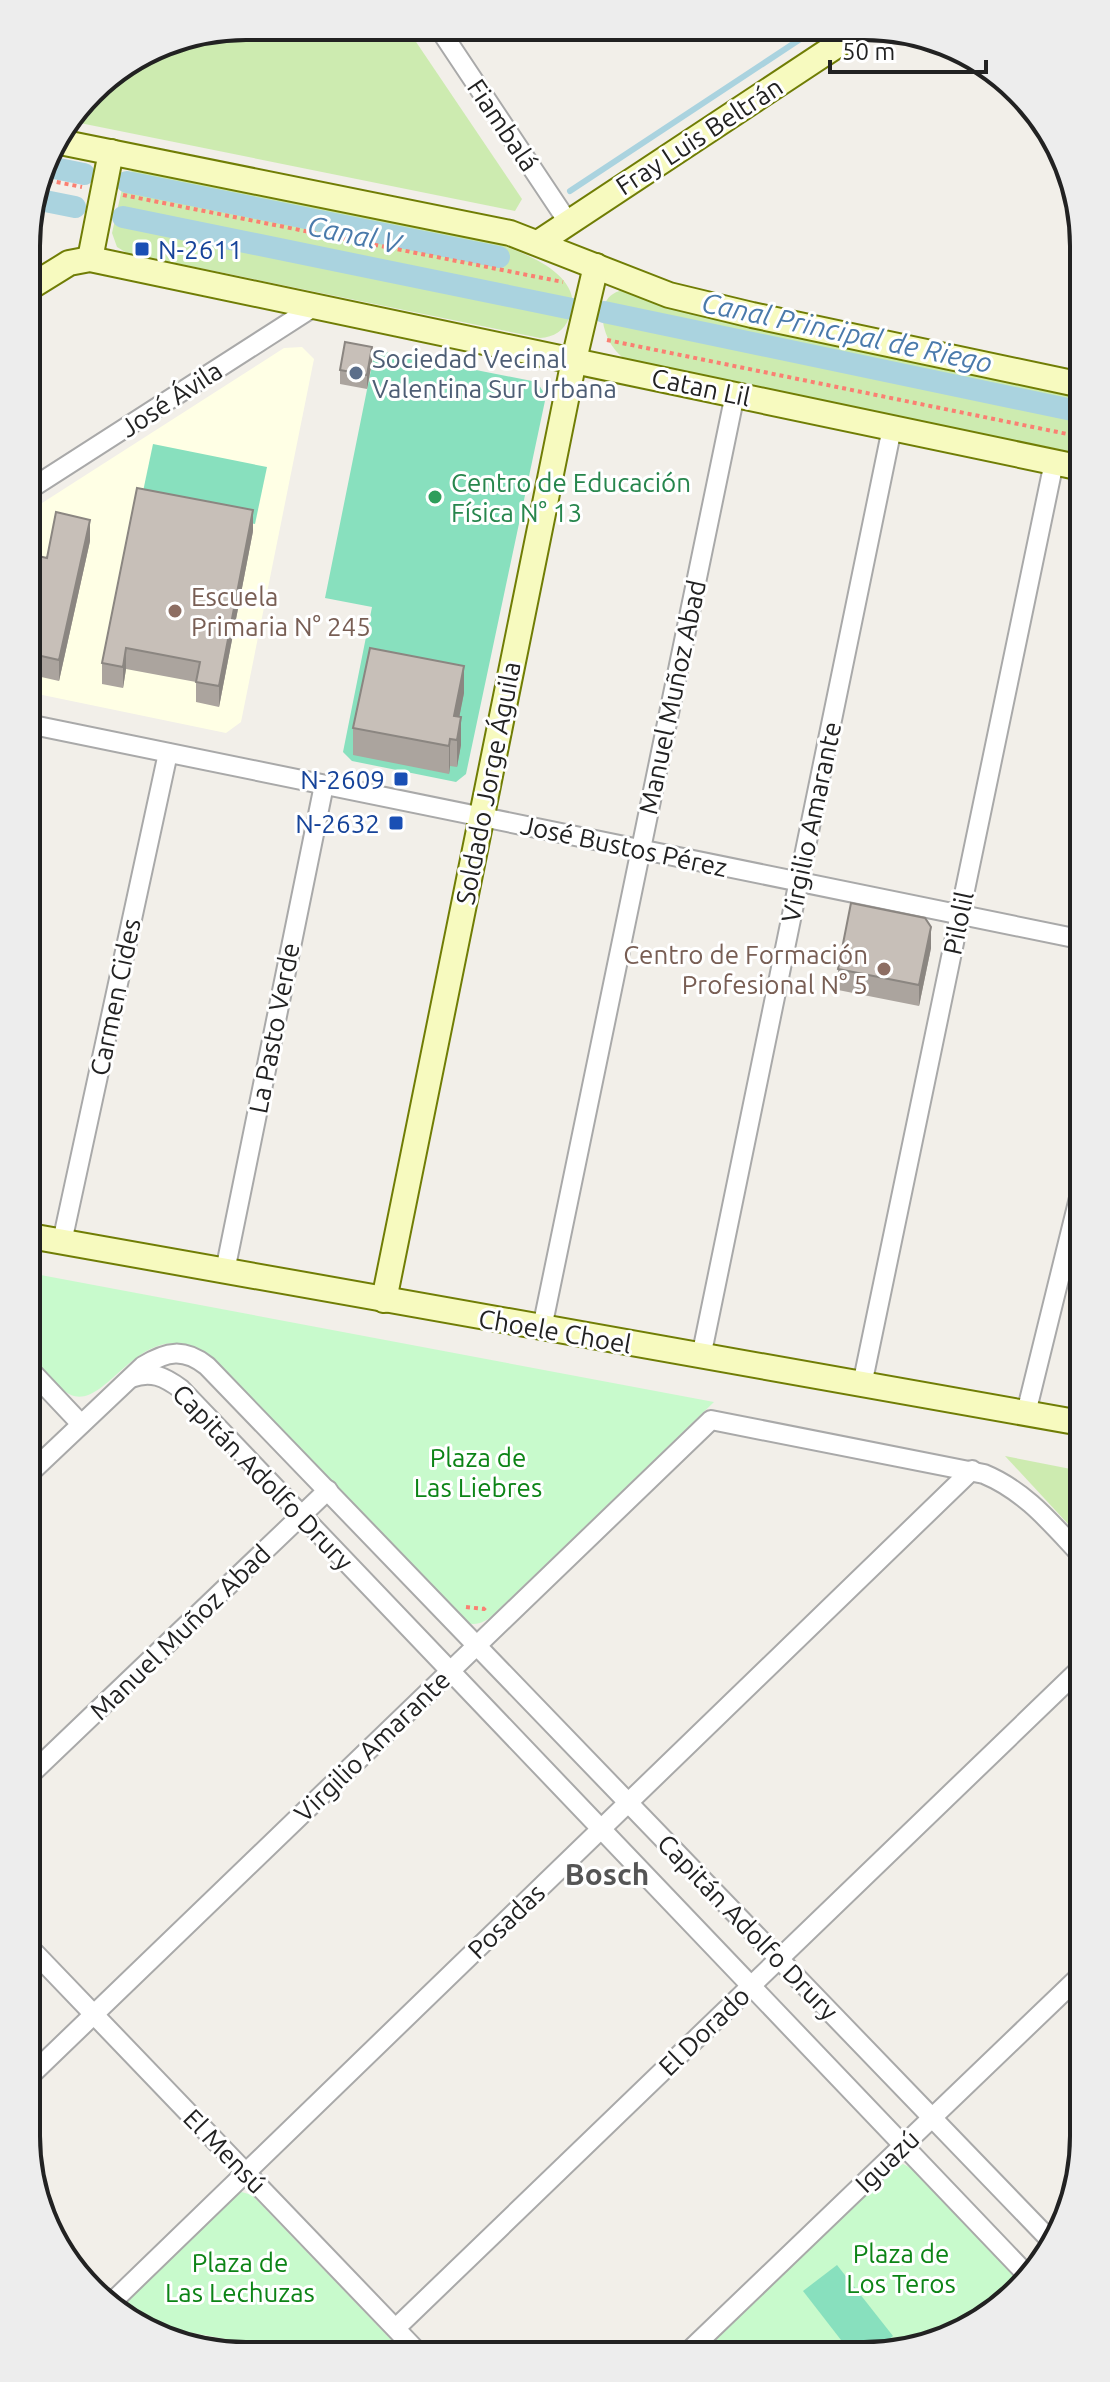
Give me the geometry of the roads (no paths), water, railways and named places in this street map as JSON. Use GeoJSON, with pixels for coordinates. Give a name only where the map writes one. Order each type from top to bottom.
{"type":"FeatureCollection","features":[{"type":"Feature","properties":{"kind":"street","name":"Fiambalá"},"geometry":{"type":"LineString","coordinates":[[447,40],[568,222]]}},
{"type":"Feature","properties":{"kind":"street","name":"Fray Luis Beltrán"},"geometry":{"type":"LineString","coordinates":[[538,243],[845,40]]}},
{"type":"Feature","properties":{"kind":"street"},"geometry":{"type":"LineString","coordinates":[[68,144],[501,231],[658,291],[696,302],[1070,382]]}},
{"type":"Feature","properties":{"kind":"street"},"geometry":{"type":"LineString","coordinates":[[40,281],[69,263],[90,259],[111,152]]}},
{"type":"Feature","properties":{"kind":"street","name":"Catan Lil"},"geometry":{"type":"LineString","coordinates":[[90,259],[1066,464]]}},
{"type":"Feature","properties":{"kind":"street","name":"Soldado Jorge Águila"},"geometry":{"type":"LineString","coordinates":[[384,1300],[574,360],[596,266]]}},
{"type":"Feature","properties":{"kind":"street","name":"José Ávila"},"geometry":{"type":"LineString","coordinates":[[40,483],[315,306]]}},
{"type":"Feature","properties":{"kind":"street","name":"Manuel Muñoz Abad"},"geometry":{"type":"LineString","coordinates":[[542,1328],[735,394]]}},
{"type":"Feature","properties":{"kind":"street","name":"Virgilio Amarante"},"geometry":{"type":"LineString","coordinates":[[701,1357],[892,428]]}},
{"type":"Feature","properties":{"kind":"street","name":"Pilolil"},"geometry":{"type":"LineString","coordinates":[[862,1385],[960,915],[1066,464]]}},
{"type":"Feature","properties":{"kind":"street","name":"José Bustos Pérez"},"geometry":{"type":"LineString","coordinates":[[40,726],[1070,937]]}},
{"type":"Feature","properties":{"kind":"street","name":"Carmen Cides"},"geometry":{"type":"LineString","coordinates":[[62,1242],[168,753]]}},
{"type":"Feature","properties":{"kind":"street","name":"La Pasto Verde"},"geometry":{"type":"LineString","coordinates":[[225,1271],[324,785]]}},
{"type":"Feature","properties":{"kind":"street"},"geometry":{"type":"LineString","coordinates":[[1026,1413],[1070,1235]]}},
{"type":"Feature","properties":{"kind":"street","name":"Choele Choel"},"geometry":{"type":"LineString","coordinates":[[40,1238],[1070,1421]]}},
{"type":"Feature","properties":{"kind":"street","name":"Capitán Adolfo Drury"},"geometry":{"type":"LineString","coordinates":[[125,1381],[165,1354],[177,1352],[197,1358],[1044,2234]]}},
{"type":"Feature","properties":{"kind":"street","name":"Capitán Adolfo Drury"},"geometry":{"type":"LineString","coordinates":[[125,1381],[148,1374],[170,1381],[1021,2269]]}},
{"type":"Feature","properties":{"kind":"street"},"geometry":{"type":"LineString","coordinates":[[40,1381],[81,1424]]}},
{"type":"Feature","properties":{"kind":"street"},"geometry":{"type":"LineString","coordinates":[[40,1463],[125,1381]]}},
{"type":"Feature","properties":{"kind":"street","name":"Virgilio Amarante"},"geometry":{"type":"LineString","coordinates":[[40,2066],[711,1420],[972,1470]]}},
{"type":"Feature","properties":{"kind":"street"},"geometry":{"type":"LineString","coordinates":[[972,1470],[1006,1484],[1035,1506],[1070,1543]]}},
{"type":"Feature","properties":{"kind":"street","name":"Posadas"},"geometry":{"type":"LineString","coordinates":[[118,2296],[972,1470]]}},
{"type":"Feature","properties":{"kind":"street","name":"Manuel Muñoz Abad"},"geometry":{"type":"LineString","coordinates":[[40,1765],[328,1490]]}},
{"type":"Feature","properties":{"kind":"street","name":"El Dorado"},"geometry":{"type":"LineString","coordinates":[[396,2328],[1070,1679]]}},
{"type":"Feature","properties":{"kind":"street","name":"El Mensú"},"geometry":{"type":"LineString","coordinates":[[40,1958],[409,2342]]}},
{"type":"Feature","properties":{"kind":"street","name":"Iguazú"},"geometry":{"type":"LineString","coordinates":[[698,2342],[1070,1985]]}},
{"type":"Feature","properties":{"kind":"waterway"},"geometry":{"type":"LineString","coordinates":[[570,191],[799,40]]}},
{"type":"Feature","properties":{"kind":"waterway","name":"Canal Principal de Riego"},"geometry":{"type":"LineString","coordinates":[[56,168],[84,174]]}},
{"type":"Feature","properties":{"kind":"waterway","name":"Canal Principal de Riego"},"geometry":{"type":"LineString","coordinates":[[127,182],[499,257]]}},
{"type":"Feature","properties":{"kind":"waterway","name":"Canal V"},"geometry":{"type":"LineString","coordinates":[[45,201],[75,207]]}},
{"type":"Feature","properties":{"kind":"waterway","name":"Canal V"},"geometry":{"type":"LineString","coordinates":[[123,217],[572,309]]}},
{"type":"Feature","properties":{"kind":"waterway","name":"Canal Principal de Riego"},"geometry":{"type":"LineString","coordinates":[[604,312],[1070,410]]}},
{"type":"Feature","properties":{"kind":"place","name":"N-2611"},"geometry":{"type":"Point","coordinates":[142,249]}},
{"type":"Feature","properties":{"kind":"place","name":"Sociedad Vecinal Valentina Sur Urbana"},"geometry":{"type":"Point","coordinates":[356,373]}},
{"type":"Feature","properties":{"kind":"place","name":"Centro de Educación Física N° 13"},"geometry":{"type":"Point","coordinates":[435,497]}},
{"type":"Feature","properties":{"kind":"place","name":"Escuela Primaria N° 245"},"geometry":{"type":"Point","coordinates":[175,611]}},
{"type":"Feature","properties":{"kind":"place","name":"N-2609"},"geometry":{"type":"Point","coordinates":[401,779]}},
{"type":"Feature","properties":{"kind":"place","name":"N-2632"},"geometry":{"type":"Point","coordinates":[396,823]}},
{"type":"Feature","properties":{"kind":"place","name":"Centro de Formación Profesional N° 5"},"geometry":{"type":"Point","coordinates":[884,969]}},
{"type":"Feature","properties":{"kind":"district","name":"Bosch"},"geometry":{"type":"Point","coordinates":[607,1874]}},
{"type":"Feature","properties":{"kind":"park label","name":"Plaza de Las Liebres"},"geometry":{"type":"Point","coordinates":[478,1472]}},
{"type":"Feature","properties":{"kind":"park label","name":"Plaza de Los Teros"},"geometry":{"type":"Point","coordinates":[901,2268]}},
{"type":"Feature","properties":{"kind":"park label","name":"Plaza de Las Lechuzas"},"geometry":{"type":"Point","coordinates":[240,2277]}}]}
